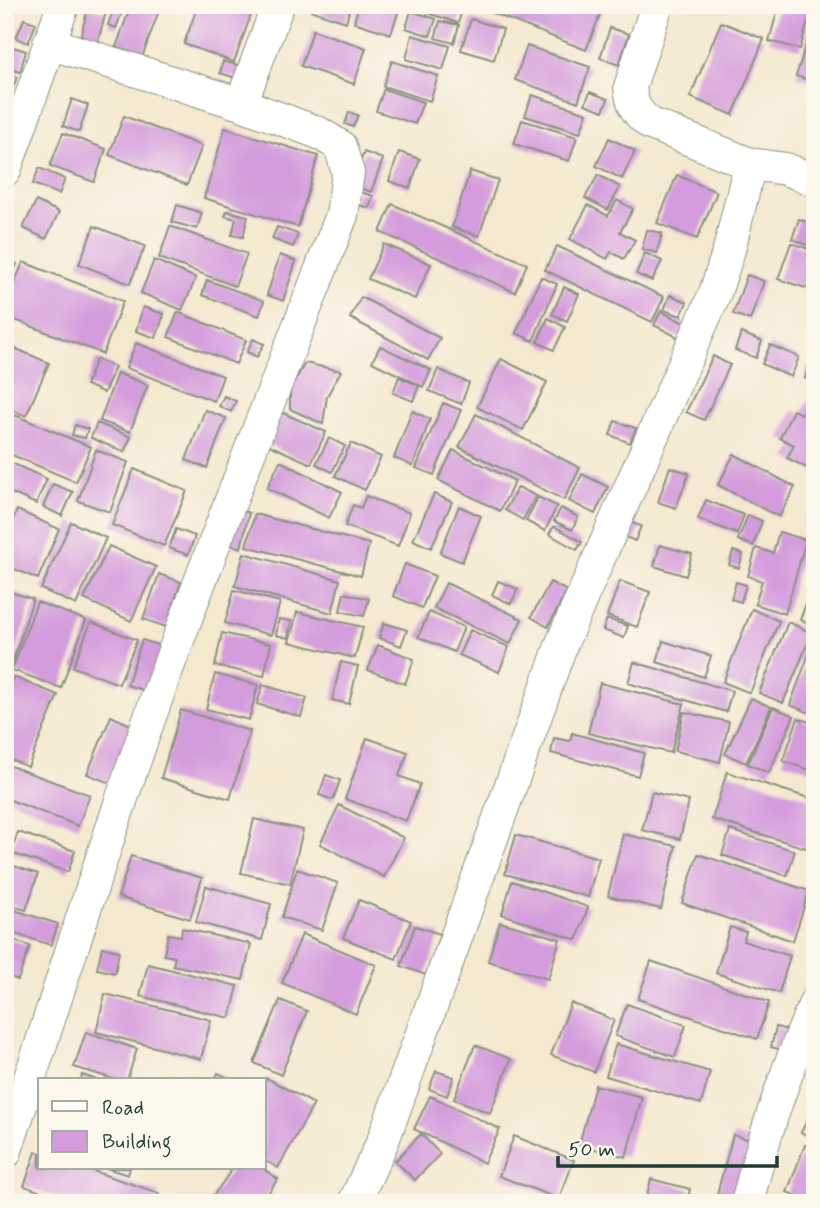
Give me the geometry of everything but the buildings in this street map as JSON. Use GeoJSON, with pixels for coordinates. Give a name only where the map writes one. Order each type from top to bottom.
{"type":"FeatureCollection","features":[{"type":"Feature","properties":{"kind":"street"},"geometry":{"type":"LineString","coordinates":[[5,170],[63,5]]}},
{"type":"Feature","properties":{"kind":"street"},"geometry":{"type":"LineString","coordinates":[[241,104],[278,5]]}},
{"type":"Feature","properties":{"kind":"street"},"geometry":{"type":"LineString","coordinates":[[657,5],[630,87],[636,113],[651,124],[750,164],[786,169],[815,181]]}},
{"type":"Feature","properties":{"kind":"street"},"geometry":{"type":"LineString","coordinates":[[5,1153],[91,886],[155,704],[227,507],[342,215],[348,173],[340,146],[319,133],[241,104],[49,43]]}},
{"type":"Feature","properties":{"kind":"street"},"geometry":{"type":"LineString","coordinates":[[354,1203],[383,1141],[562,643],[715,293],[729,250],[750,164]]}},
{"type":"Feature","properties":{"kind":"street"},"geometry":{"type":"LineString","coordinates":[[747,1203],[760,1151],[793,1054],[815,1003]]}}]}
